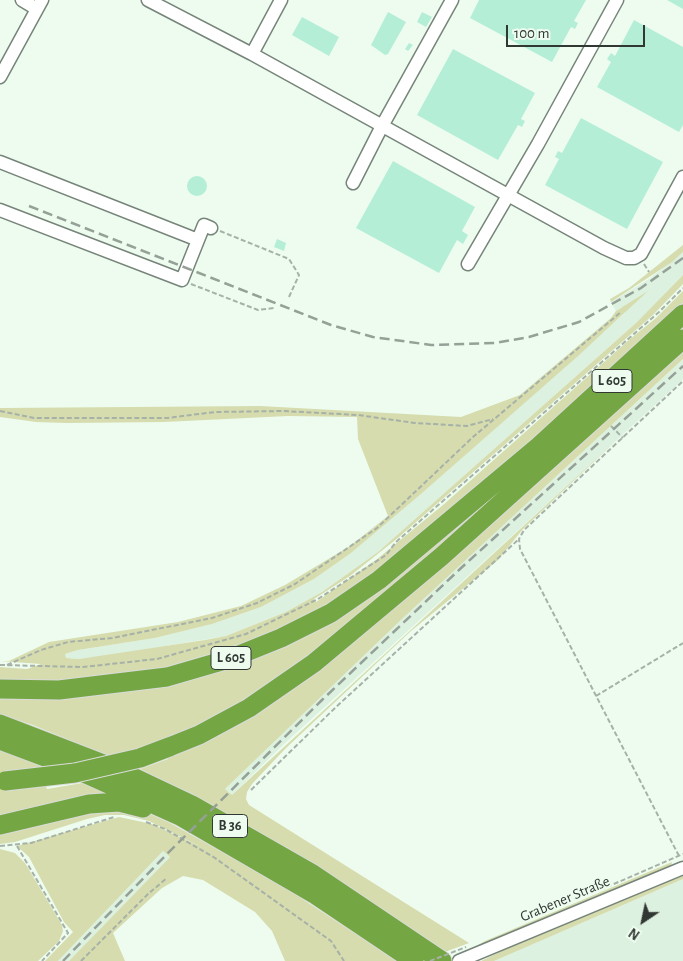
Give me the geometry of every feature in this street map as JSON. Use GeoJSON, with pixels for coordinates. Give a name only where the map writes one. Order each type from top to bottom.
{"type":"FeatureCollection","features":[{"type":"Feature","properties":{"kind":"highway","name":"L 605"},"geometry":{"type":"LineString","coordinates":[[0,689],[60,690],[167,677],[229,659],[281,638],[331,612],[386,574],[532,453],[683,314]]}},
{"type":"Feature","properties":{"kind":"highway","name":"L 605"},"geometry":{"type":"LineString","coordinates":[[2,781],[55,776],[140,758],[199,735],[250,708],[314,663],[442,556],[683,339]]}},
{"type":"Feature","properties":{"kind":"highway","name":"B 36"},"geometry":{"type":"LineString","coordinates":[[0,724],[114,768],[192,805],[311,873],[442,961]]}},
{"type":"Feature","properties":{"kind":"highway","name":"B 36"},"geometry":{"type":"LineString","coordinates":[[0,740],[109,783],[180,816],[240,849],[323,899],[414,961]]}},
{"type":"Feature","properties":{"kind":"highway"},"geometry":{"type":"LineString","coordinates":[[0,825],[89,804],[119,802],[140,806],[214,842],[240,849]]}},
{"type":"Feature","properties":{"kind":"street"},"geometry":{"type":"LineString","coordinates":[[0,77],[40,5],[22,0]]}},
{"type":"Feature","properties":{"kind":"street"},"geometry":{"type":"LineString","coordinates":[[148,0],[252,54],[604,248],[626,258],[634,258],[641,254],[683,177]]}},
{"type":"Feature","properties":{"kind":"street"},"geometry":{"type":"LineString","coordinates":[[252,54],[281,0]]}},
{"type":"Feature","properties":{"kind":"street"},"geometry":{"type":"LineString","coordinates":[[353,183],[451,0]]}},
{"type":"Feature","properties":{"kind":"street"},"geometry":{"type":"LineString","coordinates":[[468,264],[617,0]]}},
{"type":"Feature","properties":{"kind":"street"},"geometry":{"type":"LineString","coordinates":[[0,162],[198,240]]}},
{"type":"Feature","properties":{"kind":"street"},"geometry":{"type":"LineString","coordinates":[[0,210],[182,280],[204,225],[211,228]]}},
{"type":"Feature","properties":{"kind":"street","name":"Grabener Straße"},"geometry":{"type":"LineString","coordinates":[[459,961],[470,951],[681,862]]}},
{"type":"Feature","properties":{"kind":"path"},"geometry":{"type":"LineString","coordinates":[[211,228],[289,259],[299,275],[289,297]]}},
{"type":"Feature","properties":{"kind":"path"},"geometry":{"type":"LineString","coordinates":[[182,280],[258,310],[274,308]]}},
{"type":"Feature","properties":{"kind":"path"},"geometry":{"type":"LineString","coordinates":[[0,666],[83,667],[157,659],[246,634],[318,599],[386,555],[396,542],[659,312],[683,288]]}},
{"type":"Feature","properties":{"kind":"path"},"geometry":{"type":"LineString","coordinates":[[4,666],[42,650],[68,642],[112,638],[212,618],[257,602],[295,584],[377,528],[495,418],[620,312]]}},
{"type":"Feature","properties":{"kind":"path"},"geometry":{"type":"LineString","coordinates":[[251,790],[377,669],[520,539],[524,530],[683,381]]}},
{"type":"Feature","properties":{"kind":"path"},"geometry":{"type":"LineString","coordinates":[[0,411],[34,418],[167,418],[215,412],[284,411],[358,415],[415,423],[466,426],[495,418]]}},
{"type":"Feature","properties":{"kind":"path"},"geometry":{"type":"LineString","coordinates":[[611,426],[623,438]]}},
{"type":"Feature","properties":{"kind":"path"},"geometry":{"type":"LineString","coordinates":[[520,539],[520,549],[681,862]]}},
{"type":"Feature","properties":{"kind":"path"},"geometry":{"type":"LineString","coordinates":[[596,696],[683,643]]}},
{"type":"Feature","properties":{"kind":"path"},"geometry":{"type":"LineString","coordinates":[[0,846],[17,846],[119,817]]}},
{"type":"Feature","properties":{"kind":"path"},"geometry":{"type":"LineString","coordinates":[[141,820],[164,829],[215,858],[331,941],[344,961]]}},
{"type":"Feature","properties":{"kind":"path"},"geometry":{"type":"LineString","coordinates":[[17,846],[68,933],[42,961]]}},
{"type":"Feature","properties":{"kind":"path"},"geometry":{"type":"LineString","coordinates":[[681,862],[683,854]]}},
{"type":"Feature","properties":{"kind":"path"},"geometry":{"type":"LineString","coordinates":[[81,961],[148,894],[167,878]]}},
{"type":"Feature","properties":{"kind":"path"},"geometry":{"type":"LineString","coordinates":[[430,961],[470,951]]}},
{"type":"Feature","properties":{"kind":"shaded area"},"geometry":{"type":"Polygon","coordinates":[[[683,252],[683,275],[636,323],[378,552],[322,592],[286,612],[226,636],[112,655],[79,659],[66,658],[65,654],[78,650],[155,638],[212,624],[261,607],[314,579],[351,553],[421,494],[625,313],[622,307],[616,311],[611,302],[649,279],[683,252]]]}},
{"type":"Feature","properties":{"kind":"shaded area"},"geometry":{"type":"Polygon","coordinates":[[[683,359],[683,379],[679,383],[283,745],[232,795],[225,789],[402,619],[683,359]]]}},
{"type":"Feature","properties":{"kind":"shaded area"},"geometry":{"type":"Polygon","coordinates":[[[163,851],[170,857],[69,961],[58,961],[163,851]]]}},
{"type":"Feature","properties":{"kind":"shaded area"},"geometry":{"type":"Polygon","coordinates":[[[683,879],[683,961],[494,961],[521,949],[683,879]]]}},
{"type":"Feature","properties":{"kind":"green space"},"geometry":{"type":"Polygon","coordinates":[[[683,245],[683,252],[672,262],[611,302],[610,299],[629,288],[683,245]]]}},
{"type":"Feature","properties":{"kind":"green space"},"geometry":{"type":"Polygon","coordinates":[[[683,275],[683,284],[653,315],[399,537],[350,576],[314,599],[316,602],[376,560],[443,505],[656,318],[683,291],[683,303],[624,359],[387,565],[321,609],[244,644],[159,669],[64,681],[0,680],[0,667],[27,669],[41,664],[0,661],[9,661],[49,642],[178,622],[241,606],[285,585],[350,546],[388,516],[358,439],[357,417],[288,416],[164,422],[66,423],[36,422],[0,417],[0,408],[260,406],[461,417],[520,395],[611,318],[616,311],[648,291],[578,356],[421,494],[351,553],[314,579],[261,607],[212,624],[155,638],[78,650],[65,654],[66,658],[79,659],[226,636],[286,612],[322,592],[378,552],[636,323],[683,275]]]}},
{"type":"Feature","properties":{"kind":"green space"},"geometry":{"type":"Polygon","coordinates":[[[683,349],[683,359],[402,619],[225,789],[232,795],[622,435],[523,529],[498,560],[411,631],[286,748],[252,784],[247,792],[246,799],[249,805],[469,943],[445,952],[300,857],[210,804],[140,769],[168,759],[168,757],[255,715],[295,687],[588,438],[683,349]]]}},
{"type":"Feature","properties":{"kind":"green space"},"geometry":{"type":"Polygon","coordinates":[[[483,503],[485,506],[457,533],[282,680],[177,738],[110,757],[33,725],[0,715],[0,695],[250,657],[483,503]]]}},
{"type":"Feature","properties":{"kind":"green space"},"geometry":{"type":"Polygon","coordinates":[[[0,749],[53,768],[0,775],[0,749]]]}},
{"type":"Feature","properties":{"kind":"green space"},"geometry":{"type":"Polygon","coordinates":[[[88,782],[119,797],[0,822],[0,789],[46,786],[47,789],[88,782]]]}},
{"type":"Feature","properties":{"kind":"green space"},"geometry":{"type":"Polygon","coordinates":[[[83,809],[146,812],[170,823],[281,885],[397,961],[285,961],[272,931],[255,912],[203,880],[183,876],[162,888],[113,933],[125,961],[69,961],[170,857],[163,851],[58,961],[45,961],[73,932],[64,922],[29,857],[17,846],[119,817],[152,824],[203,848],[149,821],[124,815],[105,815],[87,819],[15,842],[0,844],[0,829],[83,809]]]}},
{"type":"Feature","properties":{"kind":"green space"},"geometry":{"type":"Polygon","coordinates":[[[0,849],[15,853],[25,863],[62,925],[63,931],[59,941],[38,961],[0,961],[0,849]]]}},
{"type":"Feature","properties":{"kind":"green space"},"geometry":{"type":"Polygon","coordinates":[[[672,862],[671,866],[473,948],[485,941],[672,862]]]}},
{"type":"Feature","properties":{"kind":"green space"},"geometry":{"type":"Polygon","coordinates":[[[683,874],[683,879],[494,961],[481,961],[527,939],[683,874]]]}},
{"type":"Feature","properties":{"kind":"building"},"geometry":{"type":"Polygon","coordinates":[[[479,0],[586,0],[574,21],[578,23],[575,29],[571,27],[552,62],[470,18],[479,0]]]}},
{"type":"Feature","properties":{"kind":"building"},"geometry":{"type":"Polygon","coordinates":[[[667,0],[683,0],[683,9],[667,0]]]}},
{"type":"Feature","properties":{"kind":"building"},"geometry":{"type":"Polygon","coordinates":[[[388,12],[406,22],[388,54],[385,55],[371,45],[388,12]]]}},
{"type":"Feature","properties":{"kind":"building"},"geometry":{"type":"Polygon","coordinates":[[[422,12],[432,17],[426,27],[417,22],[422,12]]]}},
{"type":"Feature","properties":{"kind":"building"},"geometry":{"type":"Polygon","coordinates":[[[302,17],[339,37],[329,56],[292,35],[302,17]]]}},
{"type":"Feature","properties":{"kind":"building"},"geometry":{"type":"Polygon","coordinates":[[[634,20],[683,47],[683,125],[679,132],[597,87],[611,62],[607,59],[611,53],[615,56],[634,20]]]}},
{"type":"Feature","properties":{"kind":"building"},"geometry":{"type":"Polygon","coordinates":[[[409,43],[413,45],[408,51],[405,49],[409,43]]]}},
{"type":"Feature","properties":{"kind":"building"},"geometry":{"type":"Polygon","coordinates":[[[453,49],[535,93],[521,119],[525,121],[522,127],[518,125],[498,160],[417,115],[453,49]]]}},
{"type":"Feature","properties":{"kind":"building"},"geometry":{"type":"Polygon","coordinates":[[[581,118],[663,162],[627,229],[545,185],[559,159],[555,157],[558,151],[562,153],[581,118]]]}},
{"type":"Feature","properties":{"kind":"building"},"geometry":{"type":"Polygon","coordinates":[[[393,161],[475,207],[462,231],[468,235],[463,244],[457,240],[439,273],[356,228],[393,161]]]}},
{"type":"Feature","properties":{"kind":"building"},"geometry":{"type":"Polygon","coordinates":[[[197,176],[204,179],[207,186],[204,193],[197,196],[190,193],[187,186],[190,179],[197,176]]]}},
{"type":"Feature","properties":{"kind":"building"},"geometry":{"type":"Polygon","coordinates":[[[277,239],[286,243],[284,251],[274,247],[277,239]]]}},
{"type":"Feature","properties":{"kind":"railway"},"geometry":{"type":"LineString","coordinates":[[29,206],[331,325],[373,337],[431,345],[495,343],[529,337],[579,322],[641,288],[683,258]]}},
{"type":"Feature","properties":{"kind":"railway"},"geometry":{"type":"LineString","coordinates":[[63,961],[167,854],[322,700],[460,569],[683,366]]}}]}
